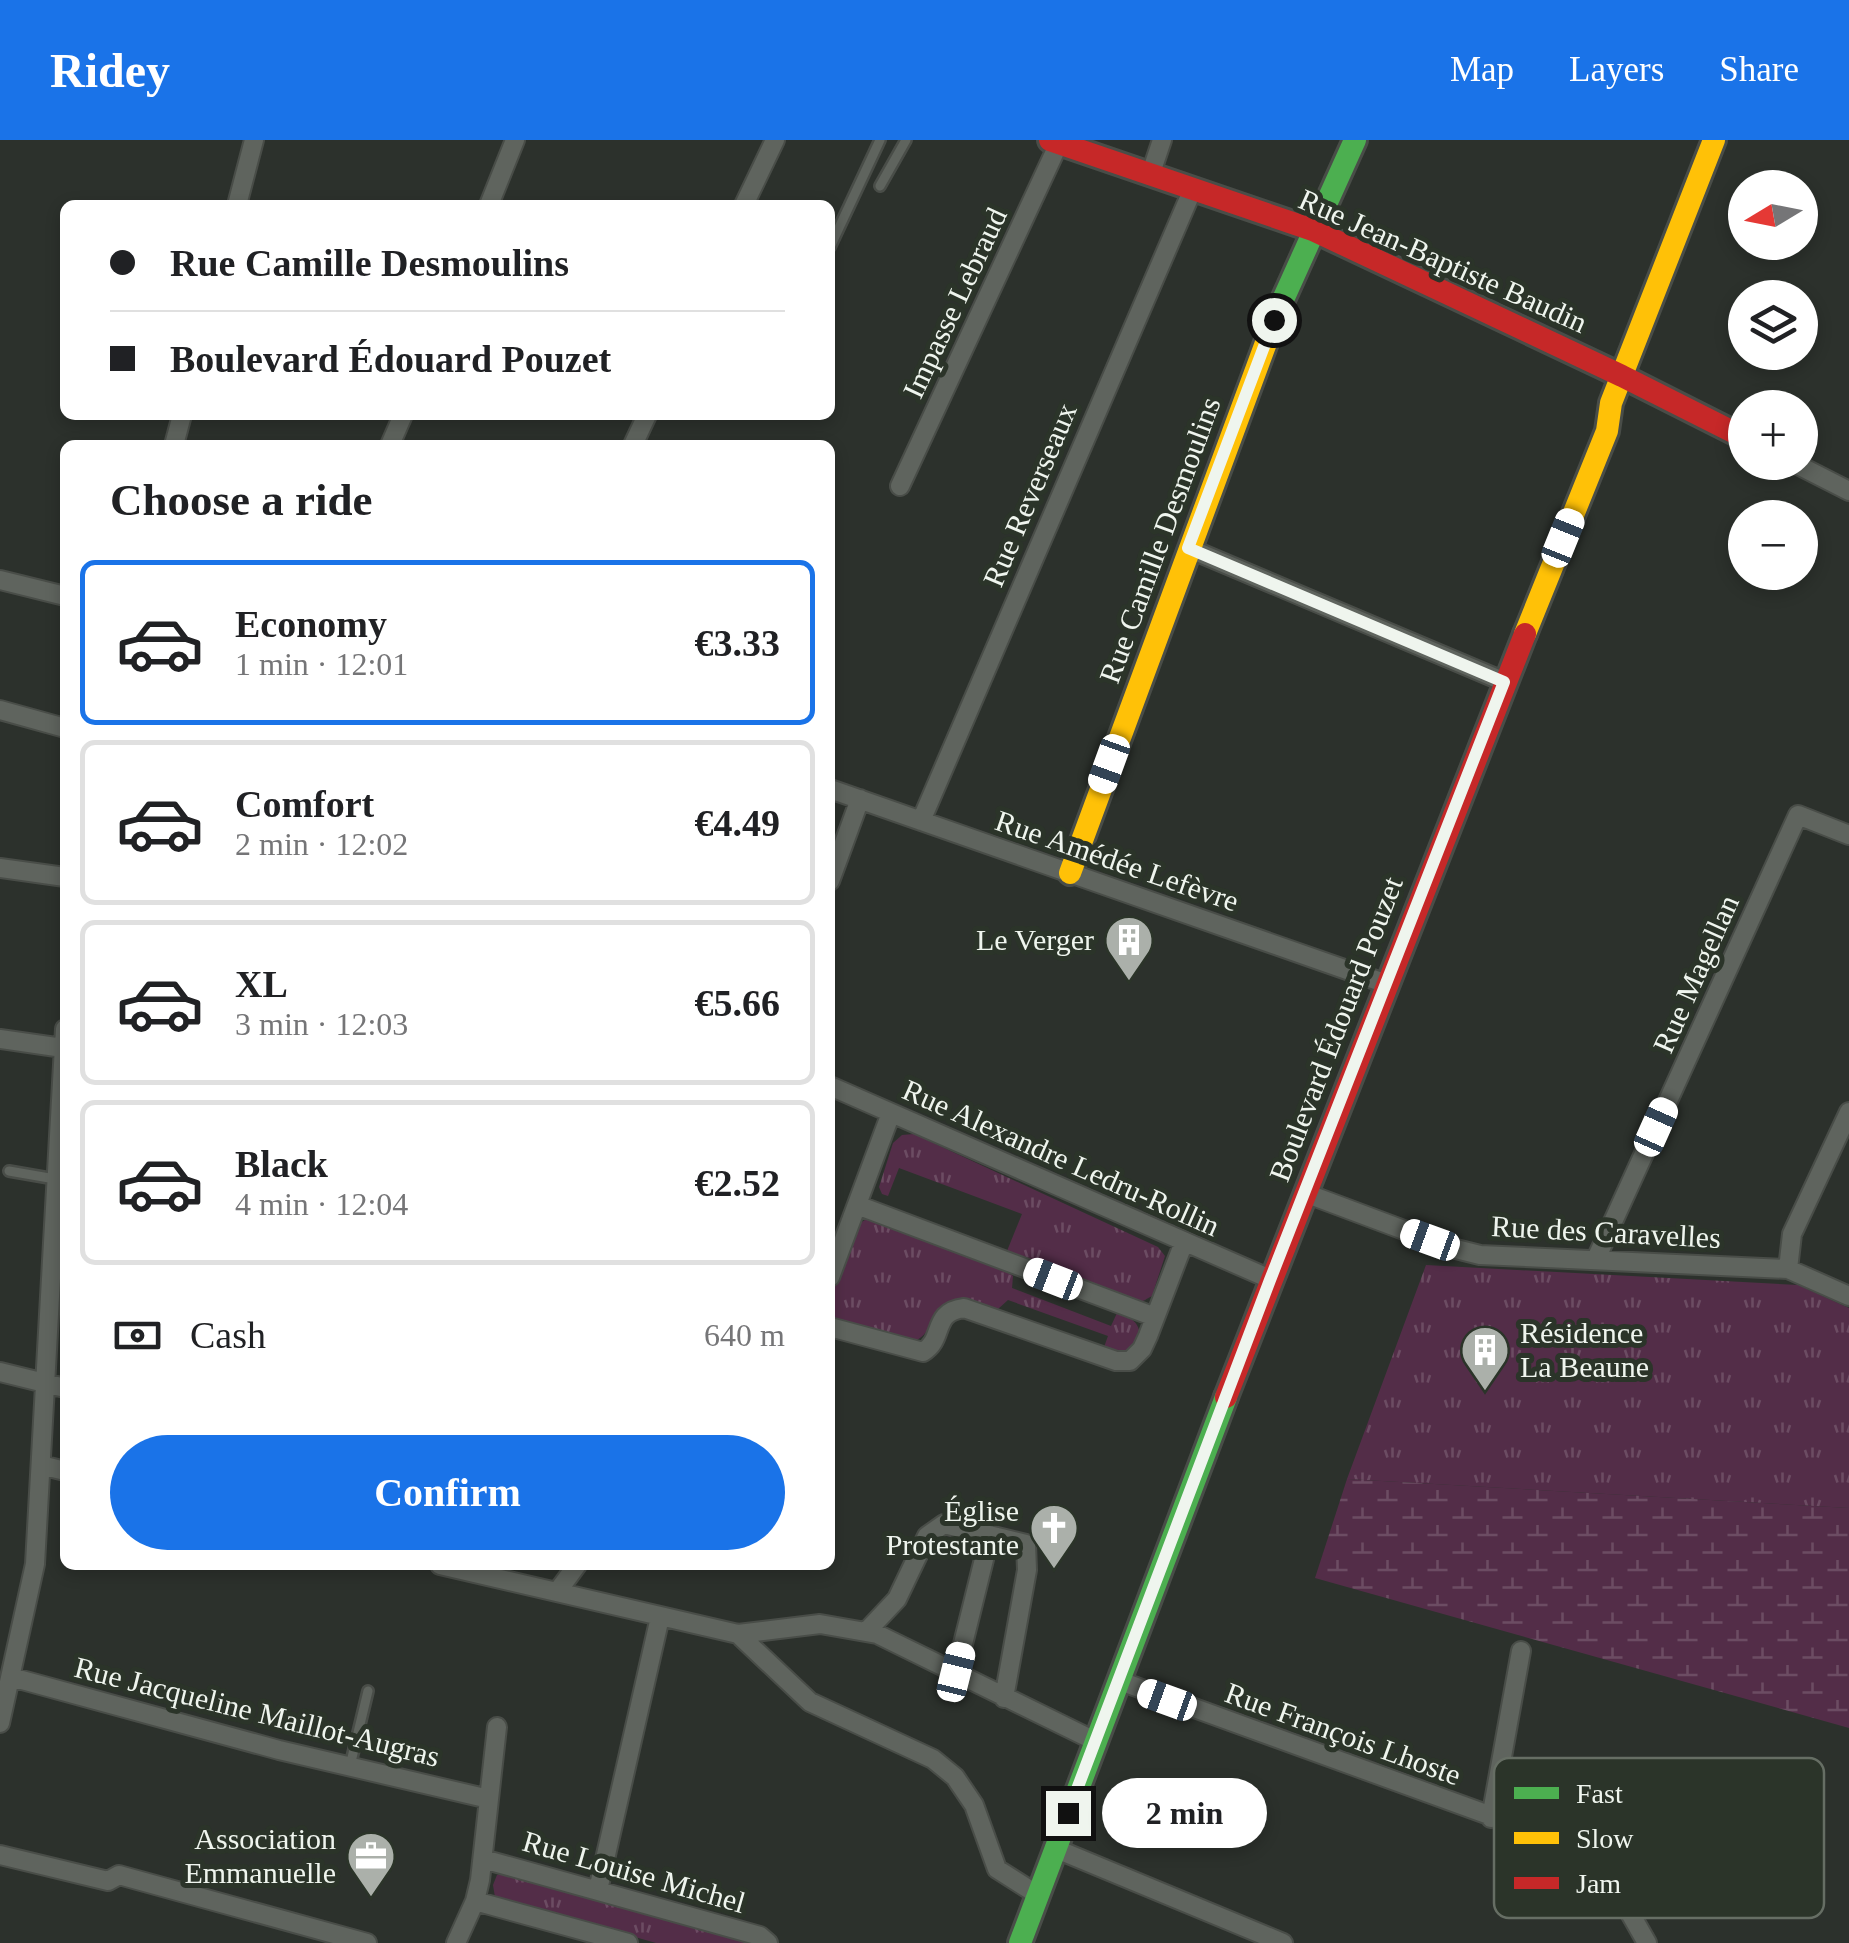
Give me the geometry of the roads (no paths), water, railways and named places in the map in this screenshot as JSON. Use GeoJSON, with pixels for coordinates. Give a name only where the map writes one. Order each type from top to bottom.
{"type":"FeatureCollection","features":[{"type":"Feature","properties":{"kind":"street"},"geometry":{"type":"LineString","coordinates":[[238,200],[254,140]]}},
{"type":"Feature","properties":{"kind":"street"},"geometry":{"type":"LineString","coordinates":[[491,200],[515,140]]}},
{"type":"Feature","properties":{"kind":"street"},"geometry":{"type":"LineString","coordinates":[[746,200],[775,140]]}},
{"type":"Feature","properties":{"kind":"street"},"geometry":{"type":"LineString","coordinates":[[1150,176],[1162,140]]}},
{"type":"Feature","properties":{"kind":"street","name":"Rue Camille Desmoulins"},"geometry":{"type":"LineString","coordinates":[[1070,873],[1274,320],[1355,140]]}},
{"type":"Feature","properties":{"kind":"street","name":"Boulevard Édouard Pouzet"},"geometry":{"type":"LineString","coordinates":[[1020,1943],[1270,1280],[1607,430],[1611,404],[1714,140]]}},
{"type":"Feature","properties":{"kind":"street","name":"Rue Jean-Baptiste Baudin"},"geometry":{"type":"LineString","coordinates":[[1053,141],[1313,230],[1728,429]]}},
{"type":"Feature","properties":{"kind":"street","name":"Impasse Lebraud"},"geometry":{"type":"LineString","coordinates":[[900,486],[1053,141]]}},
{"type":"Feature","properties":{"kind":"street","name":"Rue Reverseaux"},"geometry":{"type":"LineString","coordinates":[[921,822],[1192,191]]}},
{"type":"Feature","properties":{"kind":"street"},"geometry":{"type":"LineString","coordinates":[[1818,475],[1849,491]]}},
{"type":"Feature","properties":{"kind":"street"},"geometry":{"type":"LineString","coordinates":[[1188,548],[1504,682]]}},
{"type":"Feature","properties":{"kind":"street"},"geometry":{"type":"LineString","coordinates":[[0,580],[60,595]]}},
{"type":"Feature","properties":{"kind":"street"},"geometry":{"type":"LineString","coordinates":[[0,710],[60,727]]}},
{"type":"Feature","properties":{"kind":"street","name":"Rue Amédée Lefèvre"},"geometry":{"type":"LineString","coordinates":[[835,791],[1386,984]]}},
{"type":"Feature","properties":{"kind":"street"},"geometry":{"type":"LineString","coordinates":[[835,868],[860,800]]}},
{"type":"Feature","properties":{"kind":"street","name":"Rue Magellan"},"geometry":{"type":"LineString","coordinates":[[1596,1260],[1798,815],[1849,835]]}},
{"type":"Feature","properties":{"kind":"street"},"geometry":{"type":"LineString","coordinates":[[0,868],[60,875]]}},
{"type":"Feature","properties":{"kind":"street"},"geometry":{"type":"LineString","coordinates":[[0,1039],[60,1048]]}},
{"type":"Feature","properties":{"kind":"street","name":"Rue Alexandre Ledru-Rollin"},"geometry":{"type":"LineString","coordinates":[[835,1088],[1270,1280]]}},
{"type":"Feature","properties":{"kind":"street"},"geometry":{"type":"LineString","coordinates":[[1788,1270],[1792,1234],[1849,1112]]}},
{"type":"Feature","properties":{"kind":"street"},"geometry":{"type":"LineString","coordinates":[[835,1264],[891,1113]]}},
{"type":"Feature","properties":{"kind":"street"},"geometry":{"type":"LineString","coordinates":[[0,1723],[35,1564],[60,1121]]}},
{"type":"Feature","properties":{"kind":"street","name":"Rue des Caravelles"},"geometry":{"type":"LineString","coordinates":[[1305,1192],[1480,1254],[1788,1270],[1849,1296]]}},
{"type":"Feature","properties":{"kind":"street"},"geometry":{"type":"LineString","coordinates":[[857,1205],[1155,1316]]}},
{"type":"Feature","properties":{"kind":"street"},"geometry":{"type":"LineString","coordinates":[[835,1328],[923,1352],[933,1345],[943,1317],[956,1308],[964,1308],[1124,1362],[1142,1349],[1184,1242]]}},
{"type":"Feature","properties":{"kind":"street"},"geometry":{"type":"LineString","coordinates":[[0,1372],[60,1387]]}},
{"type":"Feature","properties":{"kind":"street"},"geometry":{"type":"LineString","coordinates":[[41,1465],[60,1470]]}},
{"type":"Feature","properties":{"kind":"street"},"geometry":{"type":"LineString","coordinates":[[866,1632],[897,1599],[927,1536],[944,1524],[1026,1544],[1027,1570],[1004,1698]]}},
{"type":"Feature","properties":{"kind":"street"},"geometry":{"type":"LineString","coordinates":[[956,1672],[990,1535]]}},
{"type":"Feature","properties":{"kind":"street"},"geometry":{"type":"LineString","coordinates":[[461,1570],[738,1634],[820,1624],[877,1634],[1097,1742]]}},
{"type":"Feature","properties":{"kind":"street"},"geometry":{"type":"LineString","coordinates":[[556,1592],[573,1570]]}},
{"type":"Feature","properties":{"kind":"street"},"geometry":{"type":"LineString","coordinates":[[598,1890],[660,1617]]}},
{"type":"Feature","properties":{"kind":"street"},"geometry":{"type":"LineString","coordinates":[[738,1634],[810,1702],[933,1759],[956,1777],[974,1805],[997,1870],[1038,1895]]}},
{"type":"Feature","properties":{"kind":"street"},"geometry":{"type":"LineString","coordinates":[[1502,1758],[1521,1651]]}},
{"type":"Feature","properties":{"kind":"street","name":"Rue Jacqueline Maillot-Augras"},"geometry":{"type":"LineString","coordinates":[[11,1677],[489,1798]]}},
{"type":"Feature","properties":{"kind":"street","name":"Rue François Lhoste"},"geometry":{"type":"LineString","coordinates":[[1120,1681],[1494,1819]]}},
{"type":"Feature","properties":{"kind":"street"},"geometry":{"type":"LineString","coordinates":[[456,1943],[475,1902],[497,1727]]}},
{"type":"Feature","properties":{"kind":"street"},"geometry":{"type":"LineString","coordinates":[[1491,1818],[1494,1801]]}},
{"type":"Feature","properties":{"kind":"street"},"geometry":{"type":"LineString","coordinates":[[1054,1848],[1283,1943]]}},
{"type":"Feature","properties":{"kind":"street"},"geometry":{"type":"LineString","coordinates":[[0,1855],[108,1881],[119,1875],[367,1943]]}},
{"type":"Feature","properties":{"kind":"street","name":"Rue Louise Michel"},"geometry":{"type":"LineString","coordinates":[[483,1859],[760,1936],[768,1943]]}},
{"type":"Feature","properties":{"kind":"street"},"geometry":{"type":"LineString","coordinates":[[475,1902],[628,1943]]}},
{"type":"Feature","properties":{"kind":"street","name":"Rue François Lhoste"},"geometry":{"type":"LineString","coordinates":[[1633,1918],[1647,1943]]}},
{"type":"Feature","properties":{"kind":"lane"},"geometry":{"type":"LineString","coordinates":[[835,236],[880,140]]}},
{"type":"Feature","properties":{"kind":"lane"},"geometry":{"type":"LineString","coordinates":[[880,186],[906,140]]}},
{"type":"Feature","properties":{"kind":"lane"},"geometry":{"type":"LineString","coordinates":[[8,1171],[58,1170]]}},
{"type":"Feature","properties":{"kind":"lane"},"geometry":{"type":"LineString","coordinates":[[347,1765],[368,1691]]}},
{"type":"Feature","properties":{"kind":"place","name":"Le Verger"},"geometry":{"type":"Point","coordinates":[1129,982]}},
{"type":"Feature","properties":{"kind":"place","name":"Résidence La Beaune"},"geometry":{"type":"Point","coordinates":[1485,1392]}},
{"type":"Feature","properties":{"kind":"place","name":"Église Protestante"},"geometry":{"type":"Point","coordinates":[1054,1570]}},
{"type":"Feature","properties":{"kind":"place","name":"Association Emmanuelle"},"geometry":{"type":"Point","coordinates":[371,1898]}}]}
